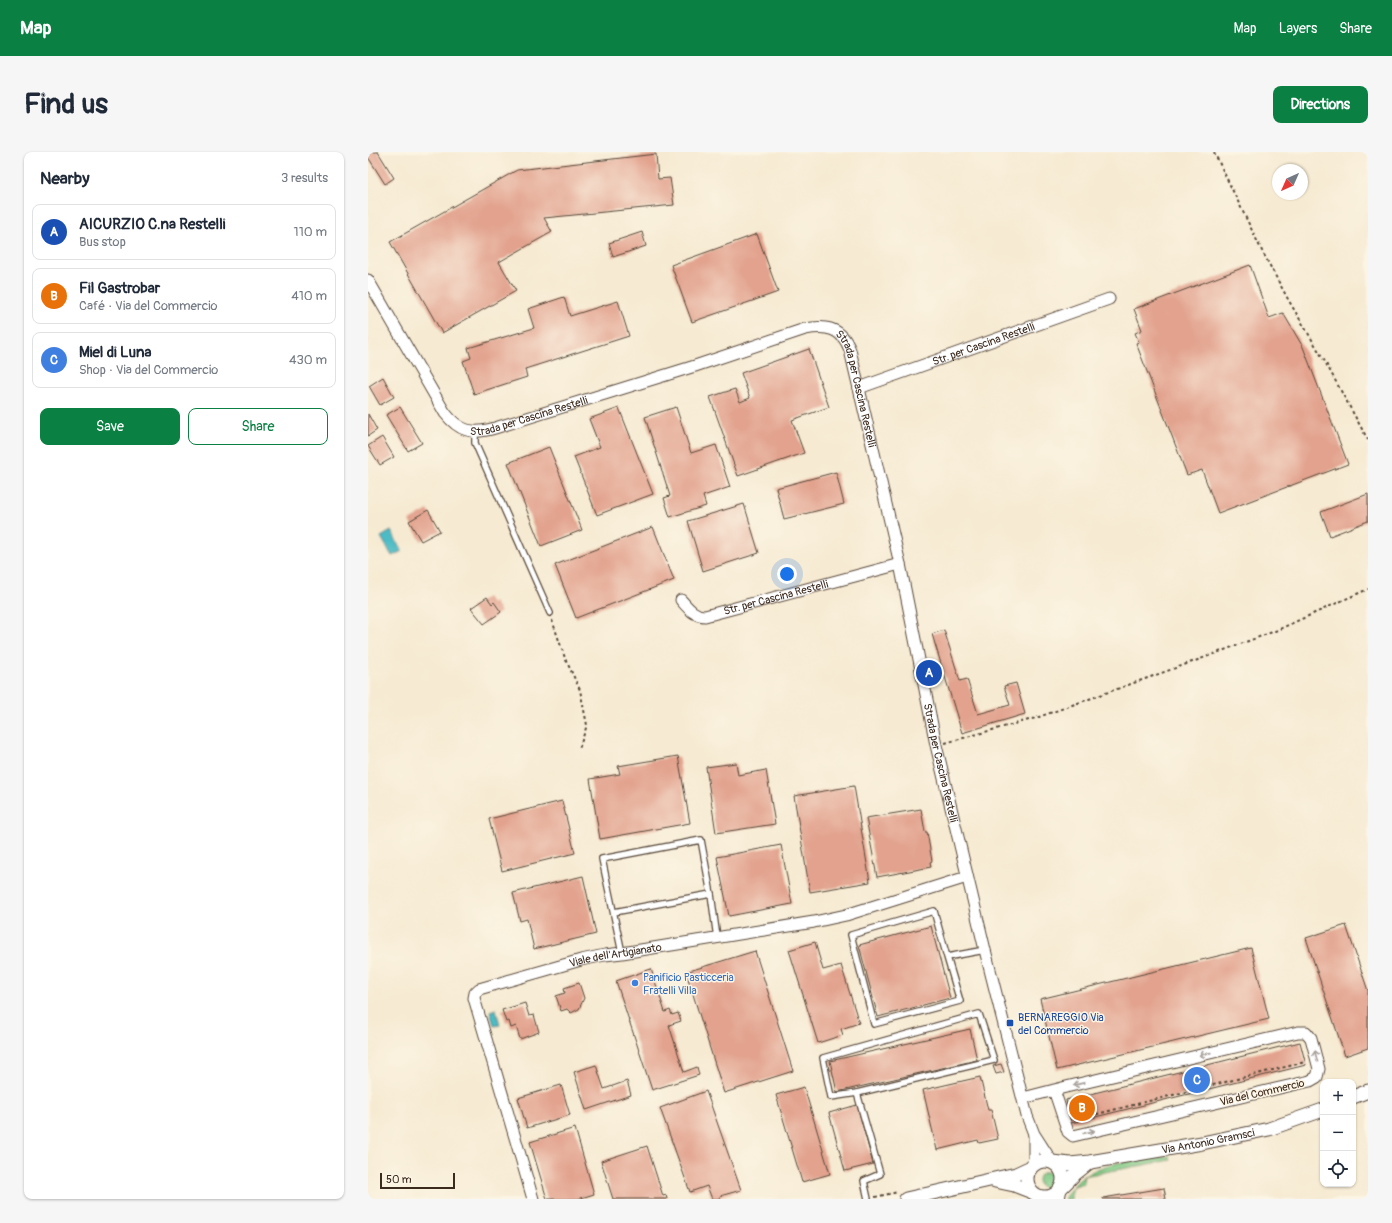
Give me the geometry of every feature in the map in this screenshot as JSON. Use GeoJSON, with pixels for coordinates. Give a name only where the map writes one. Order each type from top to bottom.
{"type":"FeatureCollection","features":[{"type":"Feature","properties":{"kind":"street","name":"Strada per Cascina Restelli"},"geometry":{"type":"LineString","coordinates":[[368,280],[445,413],[458,426],[475,432],[495,428],[695,366],[806,329],[818,327],[827,328],[836,331],[846,342],[850,350],[900,564],[936,745],[998,1003],[1023,1098]]}},
{"type":"Feature","properties":{"kind":"street"},"geometry":{"type":"LineString","coordinates":[[368,304],[378,297]]}},
{"type":"Feature","properties":{"kind":"street","name":"Str. per Cascina Restelli"},"geometry":{"type":"LineString","coordinates":[[859,388],[1109,299]]}},
{"type":"Feature","properties":{"kind":"street","name":"Str. per Cascina Restelli"},"geometry":{"type":"LineString","coordinates":[[681,600],[692,612],[699,616],[705,616],[900,564]]}},
{"type":"Feature","properties":{"kind":"street","name":"Viale dell'Artigianato"},"geometry":{"type":"LineString","coordinates":[[533,1199],[474,998],[475,993],[479,989],[581,960],[605,955],[814,922],[846,915],[967,877]]}},
{"type":"Feature","properties":{"kind":"street","name":"Via del Commercio"},"geometry":{"type":"LineString","coordinates":[[1023,1098],[1054,1090],[1298,1032],[1306,1032],[1311,1038],[1319,1069],[1317,1077],[1310,1081],[1073,1136],[1068,1132],[1054,1090]]}},
{"type":"Feature","properties":{"kind":"street"},"geometry":{"type":"LineString","coordinates":[[1356,1097],[1368,1091]]}},
{"type":"Feature","properties":{"kind":"street"},"geometry":{"type":"LineString","coordinates":[[1023,1098],[1034,1134],[1052,1162]]}},
{"type":"Feature","properties":{"kind":"street","name":"Via Antonio Gramsci"},"geometry":{"type":"LineString","coordinates":[[1052,1162],[1070,1164],[1090,1162],[1202,1143],[1269,1129],[1320,1111]]}},
{"type":"Feature","properties":{"kind":"street"},"geometry":{"type":"LineString","coordinates":[[1034,1134],[1034,1159],[1027,1172],[1026,1180],[1028,1187],[1036,1195]]}},
{"type":"Feature","properties":{"kind":"street"},"geometry":{"type":"LineString","coordinates":[[906,1199],[1016,1174],[1031,1167],[1039,1161],[1046,1160],[1058,1166],[1062,1173],[1063,1180],[1060,1193],[1058,1192],[1051,1196],[1045,1197],[1036,1195],[1014,1185],[990,1180]]}},
{"type":"Feature","properties":{"kind":"street","name":"Via Antonio Gramsci"},"geometry":{"type":"LineString","coordinates":[[1060,1193],[1075,1174],[1090,1162]]}},
{"type":"Feature","properties":{"kind":"lane"},"geometry":{"type":"LineString","coordinates":[[475,432],[475,443],[550,612]]}},
{"type":"Feature","properties":{"kind":"lane"},"geometry":{"type":"LineString","coordinates":[[622,953],[602,860],[701,840],[717,938]]}},
{"type":"Feature","properties":{"kind":"lane"},"geometry":{"type":"LineString","coordinates":[[614,912],[711,894]]}},
{"type":"Feature","properties":{"kind":"lane"},"geometry":{"type":"LineString","coordinates":[[934,911],[947,957],[960,1001],[874,1024],[851,935],[934,911]]}},
{"type":"Feature","properties":{"kind":"lane"},"geometry":{"type":"LineString","coordinates":[[947,957],[985,950]]}},
{"type":"Feature","properties":{"kind":"lane"},"geometry":{"type":"LineString","coordinates":[[979,1014],[994,1060],[857,1093],[831,1097],[823,1058],[979,1014]]}},
{"type":"Feature","properties":{"kind":"lane"},"geometry":{"type":"LineString","coordinates":[[857,1093],[880,1174],[864,1181],[868,1199]]}},
{"type":"Feature","properties":{"kind":"path"},"geometry":{"type":"LineString","coordinates":[[1214,152],[1262,251],[1368,440]]}},
{"type":"Feature","properties":{"kind":"path"},"geometry":{"type":"LineString","coordinates":[[936,745],[1036,718],[1274,632],[1368,589]]}},
{"type":"Feature","properties":{"kind":"path"},"geometry":{"type":"LineString","coordinates":[[550,612],[565,658],[580,690],[587,725],[579,749]]}},
{"type":"Feature","properties":{"kind":"path"},"geometry":{"type":"LineString","coordinates":[[1071,1120],[1305,1062]]}},
{"type":"Feature","properties":{"kind":"green space"},"geometry":{"type":"Polygon","coordinates":[[[1169,1156],[1171,1160],[1085,1176],[1097,1169],[1124,1162],[1169,1156]]]}},
{"type":"Feature","properties":{"kind":"green space"},"geometry":{"type":"Polygon","coordinates":[[[1046,1172],[1052,1174],[1054,1180],[1052,1186],[1046,1188],[1040,1186],[1038,1180],[1040,1174],[1046,1172]]]}},
{"type":"Feature","properties":{"kind":"green space"},"geometry":{"type":"Polygon","coordinates":[[[1083,1177],[1084,1183],[1074,1186],[1071,1192],[1071,1199],[1064,1199],[1073,1186],[1083,1177]]]}},
{"type":"Feature","properties":{"kind":"water"},"geometry":{"type":"Polygon","coordinates":[[[391,531],[402,551],[392,556],[381,537],[391,531]]]}},
{"type":"Feature","properties":{"kind":"water"},"geometry":{"type":"Polygon","coordinates":[[[496,1009],[500,1025],[494,1026],[490,1011],[496,1009]]]}},
{"type":"Feature","properties":{"kind":"building"},"geometry":{"type":"Polygon","coordinates":[[[378,152],[394,178],[385,184],[368,157],[368,154],[378,152]]]}},
{"type":"Feature","properties":{"kind":"building"},"geometry":{"type":"Polygon","coordinates":[[[656,154],[658,179],[670,178],[674,205],[544,218],[552,232],[499,262],[516,291],[442,333],[390,242],[517,170],[656,154]]]}},
{"type":"Feature","properties":{"kind":"building"},"geometry":{"type":"Polygon","coordinates":[[[642,232],[646,246],[613,257],[609,243],[642,232]]]}},
{"type":"Feature","properties":{"kind":"building"},"geometry":{"type":"Polygon","coordinates":[[[757,234],[778,292],[692,322],[671,265],[757,234]]]}},
{"type":"Feature","properties":{"kind":"building"},"geometry":{"type":"Polygon","coordinates":[[[1250,265],[1269,318],[1283,313],[1303,347],[1348,464],[1218,513],[1202,470],[1187,475],[1136,343],[1139,342],[1135,333],[1142,330],[1134,309],[1250,265]]]}},
{"type":"Feature","properties":{"kind":"building"},"geometry":{"type":"Polygon","coordinates":[[[564,297],[570,316],[618,301],[629,336],[525,369],[527,377],[474,394],[463,361],[471,358],[468,348],[534,328],[528,309],[564,297]]]}},
{"type":"Feature","properties":{"kind":"building"},"geometry":{"type":"Polygon","coordinates":[[[809,349],[829,407],[792,420],[804,453],[738,476],[710,397],[735,389],[740,402],[750,398],[741,373],[809,349]]]}},
{"type":"Feature","properties":{"kind":"building"},"geometry":{"type":"Polygon","coordinates":[[[383,377],[394,397],[380,405],[369,386],[383,377]]]}},
{"type":"Feature","properties":{"kind":"building"},"geometry":{"type":"Polygon","coordinates":[[[400,407],[422,443],[408,451],[386,415],[400,407]]]}},
{"type":"Feature","properties":{"kind":"building"},"geometry":{"type":"Polygon","coordinates":[[[676,407],[691,453],[716,445],[730,487],[703,496],[706,506],[670,517],[664,498],[670,496],[645,417],[676,407]]]}},
{"type":"Feature","properties":{"kind":"building"},"geometry":{"type":"Polygon","coordinates":[[[619,408],[653,494],[597,515],[574,457],[600,447],[589,419],[619,408]]]}},
{"type":"Feature","properties":{"kind":"building"},"geometry":{"type":"Polygon","coordinates":[[[368,414],[377,430],[368,436],[368,414]]]}},
{"type":"Feature","properties":{"kind":"building"},"geometry":{"type":"Polygon","coordinates":[[[382,437],[394,457],[380,465],[368,446],[382,437]]]}},
{"type":"Feature","properties":{"kind":"building"},"geometry":{"type":"Polygon","coordinates":[[[549,447],[582,530],[541,546],[508,463],[549,447]]]}},
{"type":"Feature","properties":{"kind":"building"},"geometry":{"type":"Polygon","coordinates":[[[836,472],[844,504],[784,519],[776,488],[836,472]]]}},
{"type":"Feature","properties":{"kind":"building"},"geometry":{"type":"Polygon","coordinates":[[[1368,494],[1368,521],[1330,536],[1321,512],[1368,494]]]}},
{"type":"Feature","properties":{"kind":"building"},"geometry":{"type":"Polygon","coordinates":[[[744,504],[759,553],[703,571],[688,521],[744,504]]]}},
{"type":"Feature","properties":{"kind":"building"},"geometry":{"type":"Polygon","coordinates":[[[428,510],[440,531],[421,541],[409,521],[428,510]]]}},
{"type":"Feature","properties":{"kind":"building"},"geometry":{"type":"Polygon","coordinates":[[[653,527],[674,580],[576,618],[555,565],[653,527]]]}},
{"type":"Feature","properties":{"kind":"building"},"geometry":{"type":"Polygon","coordinates":[[[487,597],[492,604],[494,602],[501,612],[484,624],[471,608],[487,597]]]}},
{"type":"Feature","properties":{"kind":"building"},"geometry":{"type":"Polygon","coordinates":[[[944,630],[960,681],[967,679],[978,714],[1010,705],[1004,686],[1016,683],[1025,714],[962,733],[932,634],[944,630]]]}},
{"type":"Feature","properties":{"kind":"building"},"geometry":{"type":"Polygon","coordinates":[[[678,756],[690,823],[600,839],[590,779],[620,774],[618,766],[678,756]]]}},
{"type":"Feature","properties":{"kind":"building"},"geometry":{"type":"Polygon","coordinates":[[[736,763],[738,775],[766,770],[775,824],[716,833],[706,767],[736,763]]]}},
{"type":"Feature","properties":{"kind":"building"},"geometry":{"type":"Polygon","coordinates":[[[854,786],[870,882],[810,892],[794,796],[854,786]]]}},
{"type":"Feature","properties":{"kind":"building"},"geometry":{"type":"Polygon","coordinates":[[[562,801],[575,853],[502,871],[489,819],[562,801]]]}},
{"type":"Feature","properties":{"kind":"building"},"geometry":{"type":"Polygon","coordinates":[[[921,809],[932,861],[930,862],[931,867],[877,877],[866,818],[921,809]]]}},
{"type":"Feature","properties":{"kind":"building"},"geometry":{"type":"Polygon","coordinates":[[[781,845],[792,904],[729,916],[717,857],[781,845]]]}},
{"type":"Feature","properties":{"kind":"building"},"geometry":{"type":"Polygon","coordinates":[[[583,876],[596,934],[534,949],[527,919],[520,921],[513,893],[583,876]]]}},
{"type":"Feature","properties":{"kind":"building"},"geometry":{"type":"Polygon","coordinates":[[[1346,925],[1368,991],[1368,1048],[1345,1056],[1306,938],[1346,925]]]}},
{"type":"Feature","properties":{"kind":"building"},"geometry":{"type":"Polygon","coordinates":[[[931,926],[950,998],[878,1017],[859,945],[931,926]]]}},
{"type":"Feature","properties":{"kind":"building"},"geometry":{"type":"Polygon","coordinates":[[[815,942],[823,970],[841,965],[859,1023],[841,1029],[843,1035],[818,1043],[789,950],[815,942]]]}},
{"type":"Feature","properties":{"kind":"building"},"geometry":{"type":"Polygon","coordinates":[[[1251,948],[1269,1019],[1057,1070],[1040,999],[1251,948]]]}},
{"type":"Feature","properties":{"kind":"building"},"geometry":{"type":"Polygon","coordinates":[[[755,951],[793,1071],[724,1093],[686,972],[755,951]]]}},
{"type":"Feature","properties":{"kind":"building"},"geometry":{"type":"Polygon","coordinates":[[[651,969],[665,1012],[670,1010],[672,1015],[678,1013],[681,1021],[669,1025],[684,1072],[697,1067],[699,1075],[652,1090],[616,981],[651,969]]]}},
{"type":"Feature","properties":{"kind":"building"},"geometry":{"type":"Polygon","coordinates":[[[579,983],[584,998],[579,1009],[571,1013],[567,1009],[561,1011],[556,996],[565,993],[564,988],[579,983]]]}},
{"type":"Feature","properties":{"kind":"building"},"geometry":{"type":"Polygon","coordinates":[[[525,1003],[529,1016],[534,1015],[539,1032],[520,1039],[516,1026],[511,1028],[509,1021],[506,1022],[502,1010],[525,1003]]]}},
{"type":"Feature","properties":{"kind":"building"},"geometry":{"type":"Polygon","coordinates":[[[970,1029],[977,1060],[837,1092],[830,1061],[970,1029]]]}},
{"type":"Feature","properties":{"kind":"building"},"geometry":{"type":"Polygon","coordinates":[[[1300,1042],[1306,1065],[1071,1123],[1066,1100],[1300,1042]]]}},
{"type":"Feature","properties":{"kind":"building"},"geometry":{"type":"Polygon","coordinates":[[[1001,1064],[1004,1072],[996,1074],[993,1066],[1001,1064]]]}},
{"type":"Feature","properties":{"kind":"building"},"geometry":{"type":"Polygon","coordinates":[[[596,1065],[604,1089],[627,1081],[631,1095],[586,1110],[574,1072],[596,1065]]]}},
{"type":"Feature","properties":{"kind":"building"},"geometry":{"type":"Polygon","coordinates":[[[980,1077],[988,1110],[991,1110],[998,1139],[979,1143],[978,1140],[937,1150],[923,1090],[980,1077]]]}},
{"type":"Feature","properties":{"kind":"building"},"geometry":{"type":"Polygon","coordinates":[[[561,1085],[570,1115],[527,1128],[518,1098],[561,1085]]]}},
{"type":"Feature","properties":{"kind":"building"},"geometry":{"type":"Polygon","coordinates":[[[804,1087],[830,1174],[802,1182],[776,1095],[804,1087]]]}},
{"type":"Feature","properties":{"kind":"building"},"geometry":{"type":"Polygon","coordinates":[[[706,1091],[741,1190],[720,1196],[720,1198],[717,1199],[712,1199],[707,1186],[690,1192],[660,1108],[706,1091]]]}},
{"type":"Feature","properties":{"kind":"building"},"geometry":{"type":"Polygon","coordinates":[[[857,1105],[873,1164],[845,1171],[829,1113],[857,1105]]]}},
{"type":"Feature","properties":{"kind":"building"},"geometry":{"type":"Polygon","coordinates":[[[575,1128],[594,1194],[578,1199],[547,1199],[530,1142],[575,1128]]]}},
{"type":"Feature","properties":{"kind":"building"},"geometry":{"type":"Polygon","coordinates":[[[647,1146],[663,1196],[666,1195],[667,1199],[613,1199],[601,1161],[647,1146]]]}},
{"type":"Feature","properties":{"kind":"building"},"geometry":{"type":"Polygon","coordinates":[[[1164,1188],[1166,1199],[1103,1199],[1103,1198],[1164,1188]]]}},
{"type":"Feature","properties":{"kind":"place","name":"AICURZIO C.na Restelli"},"geometry":{"type":"Point","coordinates":[929,673]}},
{"type":"Feature","properties":{"kind":"place","name":"Panificio Pasticceria Fratelli Villa"},"geometry":{"type":"Point","coordinates":[635,983]}},
{"type":"Feature","properties":{"kind":"place","name":"BERNAREGGIO Via del Commercio"},"geometry":{"type":"Point","coordinates":[1010,1023]}},
{"type":"Feature","properties":{"kind":"place","name":"Miel di Luna"},"geometry":{"type":"Point","coordinates":[1197,1080]}},
{"type":"Feature","properties":{"kind":"place","name":"Fil Gastrobar"},"geometry":{"type":"Point","coordinates":[1082,1108]}}]}
